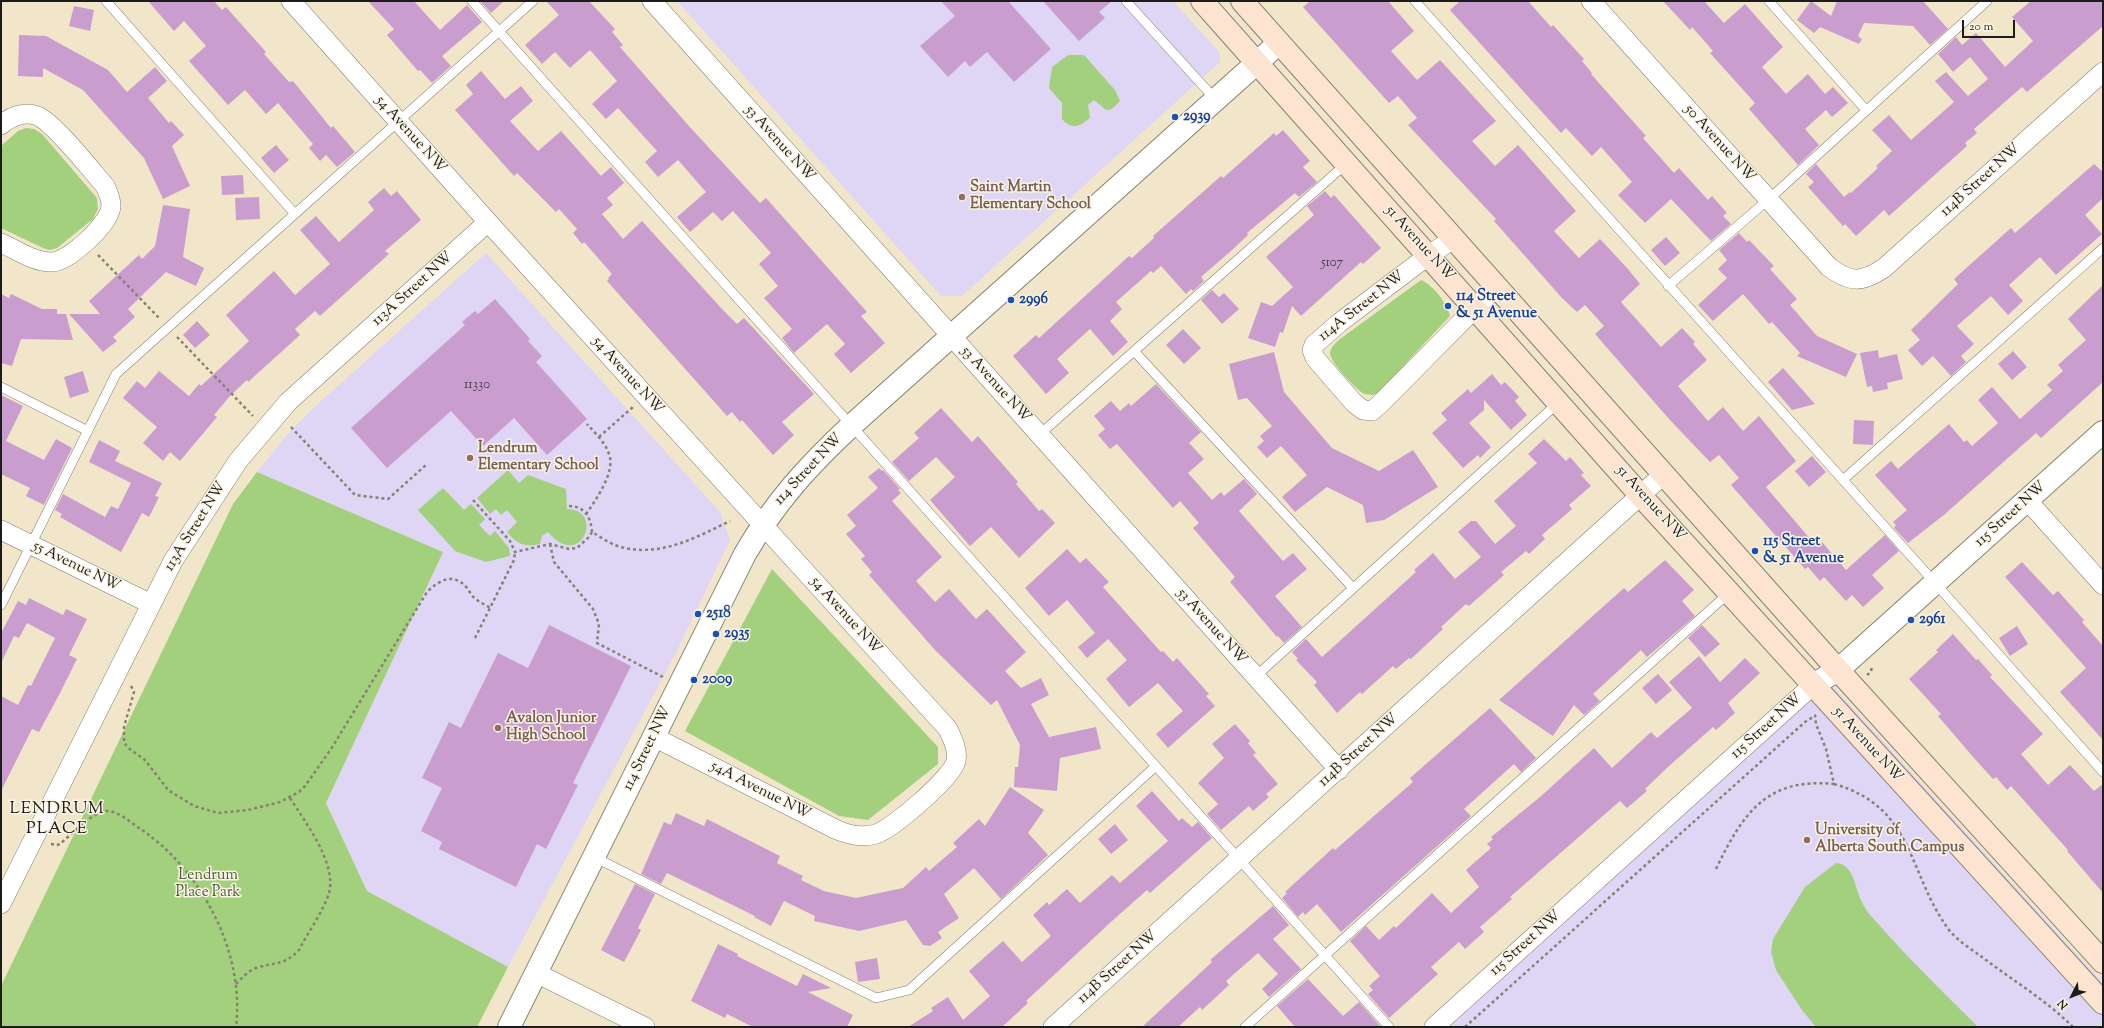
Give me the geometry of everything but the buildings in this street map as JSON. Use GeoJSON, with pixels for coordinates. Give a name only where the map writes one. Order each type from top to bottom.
{"type":"FeatureCollection","features":[{"type":"Feature","properties":{"kind":"main road","name":"51 Avenue NW"},"geometry":{"type":"LineString","coordinates":[[1202,1],[1560,402],[1641,496],[2103,1003]]}},
{"type":"Feature","properties":{"kind":"main road","name":"51 Avenue NW"},"geometry":{"type":"LineString","coordinates":[[1242,1],[1838,670],[2103,962]]}},
{"type":"Feature","properties":{"kind":"street","name":"54 Avenue NW"},"geometry":{"type":"LineString","coordinates":[[291,1],[762,526],[948,729],[957,754],[956,762],[948,776],[895,824],[882,832],[869,836]]}},
{"type":"Feature","properties":{"kind":"street","name":"53 Avenue NW"},"geometry":{"type":"LineString","coordinates":[[652,1],[1338,770]]}},
{"type":"Feature","properties":{"kind":"street","name":"50 Avenue NW"},"geometry":{"type":"LineString","coordinates":[[1591,1],[1829,267],[1846,278],[1853,280]]}},
{"type":"Feature","properties":{"kind":"street","name":"114 Street NW"},"geometry":{"type":"LineString","coordinates":[[510,1027],[745,554],[776,505],[807,468],[852,425],[1279,43]]}},
{"type":"Feature","properties":{"kind":"street","name":"114B Street NW"},"geometry":{"type":"LineString","coordinates":[[1853,280],[1872,276],[1884,268],[2103,72]]}},
{"type":"Feature","properties":{"kind":"street"},"geometry":{"type":"LineString","coordinates":[[1,125],[16,116],[28,114],[44,120],[104,186],[109,196],[111,207],[103,226],[72,252],[54,262],[36,260],[1,243]]}},
{"type":"Feature","properties":{"kind":"street","name":"113A Street NW"},"geometry":{"type":"LineString","coordinates":[[1,904],[173,561],[212,498],[238,461],[277,413],[488,222]]}},
{"type":"Feature","properties":{"kind":"street","name":"114A Street NW"},"geometry":{"type":"LineString","coordinates":[[1453,239],[1429,255],[1339,323],[1314,345],[1312,350],[1315,358],[1354,403],[1363,410],[1372,411],[1496,287]]}},
{"type":"Feature","properties":{"kind":"street","name":"115 Street NW"},"geometry":{"type":"LineString","coordinates":[[1434,1027],[1813,685],[1838,670],[2103,432]]}},
{"type":"Feature","properties":{"kind":"street","name":"114B Street NW"},"geometry":{"type":"LineString","coordinates":[[1053,1027],[1664,474]]}},
{"type":"Feature","properties":{"kind":"street"},"geometry":{"type":"LineString","coordinates":[[2027,500],[2103,585]]}},
{"type":"Feature","properties":{"kind":"street","name":"55 Avenue NW"},"geometry":{"type":"LineString","coordinates":[[1,530],[151,604]]}},
{"type":"Feature","properties":{"kind":"street","name":"54A Avenue NW"},"geometry":{"type":"LineString","coordinates":[[654,737],[837,830],[848,834],[869,836]]}},
{"type":"Feature","properties":{"kind":"street"},"geometry":{"type":"LineString","coordinates":[[536,973],[645,1027]]}},
{"type":"Feature","properties":{"kind":"lane"},"geometry":{"type":"LineString","coordinates":[[106,1],[295,214]]}},
{"type":"Feature","properties":{"kind":"lane"},"geometry":{"type":"LineString","coordinates":[[472,1],[1389,1027]]}},
{"type":"Feature","properties":{"kind":"lane"},"geometry":{"type":"LineString","coordinates":[[1,605],[116,374],[533,1]]}},
{"type":"Feature","properties":{"kind":"lane"},"geometry":{"type":"LineString","coordinates":[[1126,1],[1215,99]]}},
{"type":"Feature","properties":{"kind":"lane"},"geometry":{"type":"LineString","coordinates":[[1415,1],[1668,286],[1844,479],[2103,772]]}},
{"type":"Feature","properties":{"kind":"lane"},"geometry":{"type":"LineString","coordinates":[[1769,1],[1866,110]]}},
{"type":"Feature","properties":{"kind":"lane"},"geometry":{"type":"LineString","coordinates":[[1668,286],[1769,199],[1987,1]]}},
{"type":"Feature","properties":{"kind":"lane"},"geometry":{"type":"LineString","coordinates":[[1040,435],[1347,163]]}},
{"type":"Feature","properties":{"kind":"lane"},"geometry":{"type":"LineString","coordinates":[[1844,479],[2103,248]]}},
{"type":"Feature","properties":{"kind":"lane"},"geometry":{"type":"LineString","coordinates":[[1134,351],[1353,588]]}},
{"type":"Feature","properties":{"kind":"lane"},"geometry":{"type":"LineString","coordinates":[[1,387],[88,431]]}},
{"type":"Feature","properties":{"kind":"lane"},"geometry":{"type":"LineString","coordinates":[[1255,676],[1560,402]]}},
{"type":"Feature","properties":{"kind":"lane"},"geometry":{"type":"LineString","coordinates":[[1245,1027],[1730,592]]}},
{"type":"Feature","properties":{"kind":"lane"},"geometry":{"type":"LineString","coordinates":[[594,857],[876,998],[909,990],[1156,766]]}},
{"type":"Feature","properties":{"kind":"path"},"geometry":{"type":"LineString","coordinates":[[599,438],[645,396]]}},
{"type":"Feature","properties":{"kind":"path"},"geometry":{"type":"LineString","coordinates":[[277,413],[355,495],[388,499],[427,464]]}},
{"type":"Feature","properties":{"kind":"path"},"geometry":{"type":"LineString","coordinates":[[586,514],[599,497],[611,462],[606,446],[587,424]]}},
{"type":"Feature","properties":{"kind":"path"},"geometry":{"type":"LineString","coordinates":[[473,500],[510,541],[515,552],[514,560],[475,638]]}},
{"type":"Feature","properties":{"kind":"path"},"geometry":{"type":"LineString","coordinates":[[515,552],[550,544],[569,549],[577,548],[583,543],[592,532],[591,522],[581,508],[569,506]]}},
{"type":"Feature","properties":{"kind":"path"},"geometry":{"type":"LineString","coordinates":[[592,532],[612,544],[625,548],[662,548],[687,542],[730,521]]}},
{"type":"Feature","properties":{"kind":"path"},"geometry":{"type":"LineString","coordinates":[[550,544],[554,562],[593,609],[599,624],[597,643],[679,685]]}},
{"type":"Feature","properties":{"kind":"path"},"geometry":{"type":"LineString","coordinates":[[116,675],[133,687],[134,692],[124,727],[124,742],[127,747],[145,760],[165,787],[173,794],[194,806],[218,813],[248,810],[290,798],[305,786],[331,749],[427,592],[437,582],[445,579],[457,580],[467,588],[477,600],[490,608]]}},
{"type":"Feature","properties":{"kind":"path"},"geometry":{"type":"LineString","coordinates":[[1465,1027],[1800,726],[1815,715],[1816,724],[1826,749],[1834,784]]}},
{"type":"Feature","properties":{"kind":"path"},"geometry":{"type":"LineString","coordinates":[[1716,869],[1732,836],[1743,819],[1757,805],[1778,791],[1797,784],[1819,782],[1845,787],[1869,799],[1888,815],[1898,829],[1940,915],[1950,931],[1963,943],[2045,1002],[2073,1027]]}},
{"type":"Feature","properties":{"kind":"path"},"geometry":{"type":"LineString","coordinates":[[236,984],[255,969],[282,963],[292,957],[299,950],[329,892],[328,871],[324,857],[290,798]]}},
{"type":"Feature","properties":{"kind":"path"},"geometry":{"type":"LineString","coordinates":[[36,835],[57,845],[93,817],[106,811],[125,818],[158,841],[172,854],[203,895],[217,922],[228,950],[238,994],[236,1027]]}},
{"type":"Feature","properties":{"kind":"shaded area","name":"Saint Martin Elementary School"},"geometry":{"type":"Polygon","coordinates":[[[677,1],[1173,1],[1220,53],[1220,62],[962,296],[941,296],[677,1]]]}},
{"type":"Feature","properties":{"kind":"shaded area"},"geometry":{"type":"Polygon","coordinates":[[[486,253],[720,512],[730,540],[676,653],[508,967],[367,891],[326,803],[443,552],[257,472],[290,431],[320,402],[486,253]]]}},
{"type":"Feature","properties":{"kind":"shaded area","name":"University of Alberta South Campus"},"geometry":{"type":"Polygon","coordinates":[[[1825,678],[2103,983],[2103,1027],[1434,1027],[1825,678]]]}},
{"type":"Feature","properties":{"kind":"green space"},"geometry":{"type":"Polygon","coordinates":[[[1068,55],[1084,55],[1115,90],[1120,101],[1112,109],[1106,110],[1094,100],[1088,105],[1090,118],[1082,124],[1076,126],[1069,125],[1062,119],[1062,103],[1049,88],[1052,67],[1068,55]]]}},
{"type":"Feature","properties":{"kind":"green space"},"geometry":{"type":"Polygon","coordinates":[[[26,128],[34,129],[42,134],[97,198],[98,209],[93,219],[57,248],[50,250],[1,228],[1,146],[18,131],[26,128]]]}},
{"type":"Feature","properties":{"kind":"green space"},"geometry":{"type":"Polygon","coordinates":[[[1421,280],[1426,282],[1439,295],[1450,316],[1379,392],[1373,395],[1364,394],[1350,382],[1339,369],[1331,358],[1331,349],[1340,339],[1421,280]]]}},
{"type":"Feature","properties":{"kind":"green space"},"geometry":{"type":"Polygon","coordinates":[[[508,470],[519,483],[528,475],[566,489],[567,509],[578,512],[585,518],[587,527],[584,536],[579,542],[571,545],[560,542],[548,532],[542,536],[540,544],[525,545],[515,540],[507,532],[517,522],[507,510],[501,515],[496,509],[490,514],[477,498],[508,470]]]}},
{"type":"Feature","properties":{"kind":"green space","name":"Lendrum Place Park"},"geometry":{"type":"Polygon","coordinates":[[[257,472],[443,552],[326,803],[367,891],[508,967],[477,1027],[1,1027],[1,986],[233,504],[257,472]]]}},
{"type":"Feature","properties":{"kind":"green space"},"geometry":{"type":"Polygon","coordinates":[[[443,488],[464,510],[471,504],[485,519],[479,525],[490,536],[495,531],[509,548],[510,556],[486,562],[455,551],[418,510],[443,488]]]}},
{"type":"Feature","properties":{"kind":"green space"},"geometry":{"type":"Polygon","coordinates":[[[772,569],[938,747],[938,764],[868,820],[839,816],[685,731],[772,569]]]}},
{"type":"Feature","properties":{"kind":"green space"},"geometry":{"type":"Polygon","coordinates":[[[1836,863],[1842,864],[1850,871],[1860,898],[1872,918],[1910,959],[1978,1027],[1816,1027],[1802,1010],[1776,970],[1771,952],[1773,939],[1805,887],[1836,863]]]}},
{"type":"Feature","properties":{"kind":"place","name":"2939"},"geometry":{"type":"Point","coordinates":[1175,117]}},
{"type":"Feature","properties":{"kind":"place","name":"Saint Martin Elementary School"},"geometry":{"type":"Point","coordinates":[962,197]}},
{"type":"Feature","properties":{"kind":"place","name":"2996"},"geometry":{"type":"Point","coordinates":[1011,300]}},
{"type":"Feature","properties":{"kind":"place","name":"114 Street & 51 Avenue"},"geometry":{"type":"Point","coordinates":[1448,306]}},
{"type":"Feature","properties":{"kind":"place","name":"Lendrum Elementary School"},"geometry":{"type":"Point","coordinates":[470,458]}},
{"type":"Feature","properties":{"kind":"place","name":"115 Street & 51 Avenue"},"geometry":{"type":"Point","coordinates":[1755,551]}},
{"type":"Feature","properties":{"kind":"place","name":"2518"},"geometry":{"type":"Point","coordinates":[698,614]}},
{"type":"Feature","properties":{"kind":"place","name":"2961"},"geometry":{"type":"Point","coordinates":[1911,620]}},
{"type":"Feature","properties":{"kind":"place","name":"2935"},"geometry":{"type":"Point","coordinates":[716,634]}},
{"type":"Feature","properties":{"kind":"place","name":"2009"},"geometry":{"type":"Point","coordinates":[694,680]}},
{"type":"Feature","properties":{"kind":"place","name":"Avalon Junior High School"},"geometry":{"type":"Point","coordinates":[498,728]}},
{"type":"Feature","properties":{"kind":"place","name":"University of Alberta South Campus"},"geometry":{"type":"Point","coordinates":[1807,840]}},
{"type":"Feature","properties":{"kind":"district","name":"LENDRUM PLACE"},"geometry":{"type":"Point","coordinates":[57,820]}}]}
